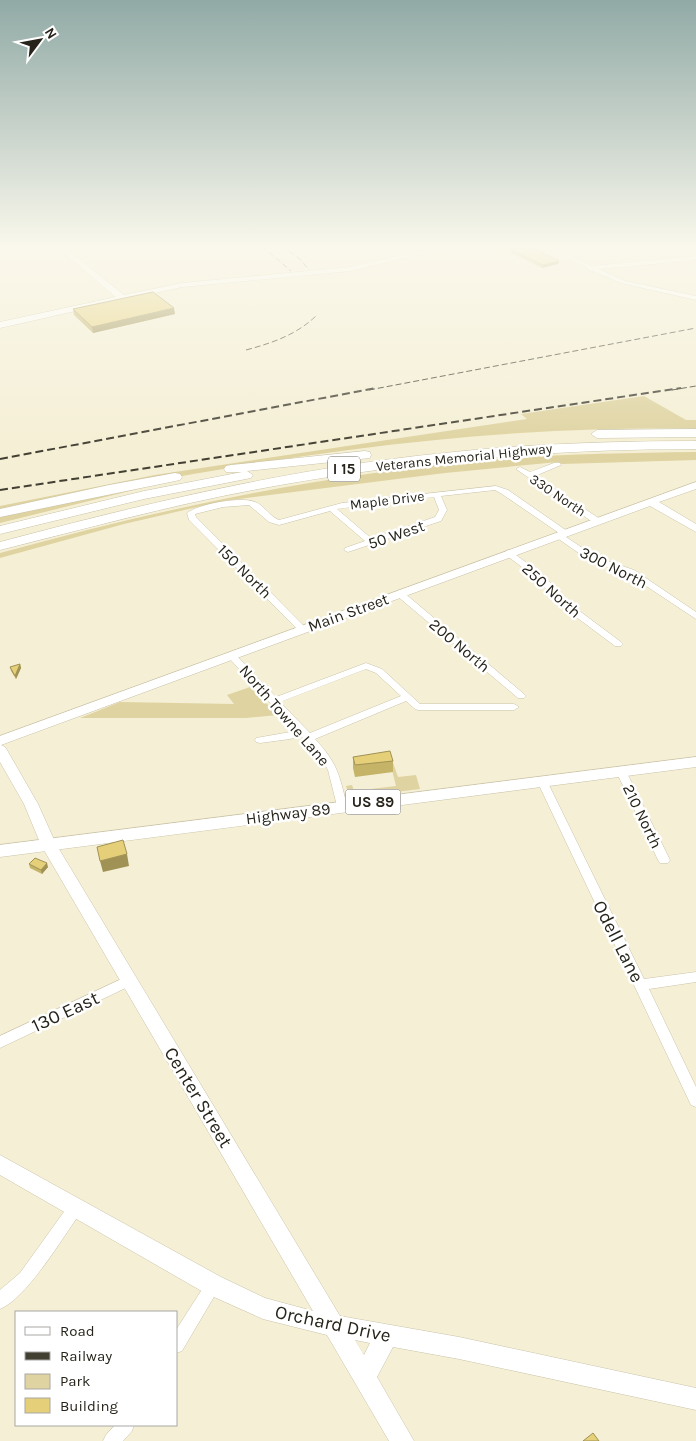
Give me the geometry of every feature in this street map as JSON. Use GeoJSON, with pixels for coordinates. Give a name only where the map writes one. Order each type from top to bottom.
{"type":"FeatureCollection","features":[{"type":"Feature","properties":{"kind":"highway","name":"Veterans Memorial Highway"},"geometry":{"type":"LineString","coordinates":[[0,530],[144,495],[365,455],[565,436],[638,432],[696,433]]}},
{"type":"Feature","properties":{"kind":"highway","name":"Veterans Memorial Highway"},"geometry":{"type":"LineString","coordinates":[[0,546],[120,515],[286,479],[344,469],[507,451],[591,446],[696,445]]}},
{"type":"Feature","properties":{"kind":"highway"},"geometry":{"type":"LineString","coordinates":[[0,513],[178,476],[263,464],[365,455]]}},
{"type":"Feature","properties":{"kind":"main road","name":"Highway 89"},"geometry":{"type":"LineString","coordinates":[[0,851],[696,762]]}},
{"type":"Feature","properties":{"kind":"street"},"geometry":{"type":"LineString","coordinates":[[0,325],[53,313]]}},
{"type":"Feature","properties":{"kind":"street"},"geometry":{"type":"LineString","coordinates":[[529,475],[557,465]]}},
{"type":"Feature","properties":{"kind":"street","name":"330 North"},"geometry":{"type":"LineString","coordinates":[[520,469],[597,521]]}},
{"type":"Feature","properties":{"kind":"street","name":"Main Street"},"geometry":{"type":"LineString","coordinates":[[0,741],[696,484]]}},
{"type":"Feature","properties":{"kind":"street","name":"Maple Drive"},"geometry":{"type":"LineString","coordinates":[[277,523],[330,508],[499,488]]}},
{"type":"Feature","properties":{"kind":"street","name":"300 North"},"geometry":{"type":"LineString","coordinates":[[499,488],[589,557],[631,572],[696,616]]}},
{"type":"Feature","properties":{"kind":"street","name":"50 West"},"geometry":{"type":"LineString","coordinates":[[348,550],[436,520],[442,516],[444,509],[436,494]]}},
{"type":"Feature","properties":{"kind":"street"},"geometry":{"type":"LineString","coordinates":[[650,501],[696,529]]}},
{"type":"Feature","properties":{"kind":"street","name":"150 North"},"geometry":{"type":"LineString","coordinates":[[277,523],[251,502],[230,504],[191,513],[192,518],[302,629]]}},
{"type":"Feature","properties":{"kind":"street"},"geometry":{"type":"LineString","coordinates":[[330,508],[372,542]]}},
{"type":"Feature","properties":{"kind":"street","name":"250 North"},"geometry":{"type":"LineString","coordinates":[[509,553],[542,578],[559,600],[618,644]]}},
{"type":"Feature","properties":{"kind":"street","name":"200 North"},"geometry":{"type":"LineString","coordinates":[[399,594],[521,696]]}},
{"type":"Feature","properties":{"kind":"street","name":"North Towne Lane"},"geometry":{"type":"LineString","coordinates":[[231,655],[325,756],[333,770],[342,806]]}},
{"type":"Feature","properties":{"kind":"street"},"geometry":{"type":"LineString","coordinates":[[274,701],[366,666],[379,670],[418,707],[514,706]]}},
{"type":"Feature","properties":{"kind":"street"},"geometry":{"type":"LineString","coordinates":[[260,740],[306,735],[408,697]]}},
{"type":"Feature","properties":{"kind":"street","name":"Center Street"},"geometry":{"type":"LineString","coordinates":[[0,750],[31,804],[49,845],[402,1441]]}},
{"type":"Feature","properties":{"kind":"street","name":"210 North"},"geometry":{"type":"LineString","coordinates":[[621,771],[664,860]]}},
{"type":"Feature","properties":{"kind":"street","name":"Odell Lane"},"geometry":{"type":"LineString","coordinates":[[542,781],[696,1101]]}},
{"type":"Feature","properties":{"kind":"street"},"geometry":{"type":"LineString","coordinates":[[641,985],[696,977]]}},
{"type":"Feature","properties":{"kind":"street","name":"130 East"},"geometry":{"type":"LineString","coordinates":[[0,1042],[130,980]]}},
{"type":"Feature","properties":{"kind":"street","name":"Orchard Drive"},"geometry":{"type":"LineString","coordinates":[[0,1164],[213,1285],[263,1308],[334,1326],[388,1335],[696,1399]]}},
{"type":"Feature","properties":{"kind":"street"},"geometry":{"type":"LineString","coordinates":[[0,1301],[25,1278],[76,1207]]}},
{"type":"Feature","properties":{"kind":"street"},"geometry":{"type":"LineString","coordinates":[[178,1342],[213,1285]]}},
{"type":"Feature","properties":{"kind":"street"},"geometry":{"type":"LineString","coordinates":[[365,1379],[374,1358],[388,1335]]}},
{"type":"Feature","properties":{"kind":"street"},"geometry":{"type":"LineString","coordinates":[[112,1441],[125,1426]]}},
{"type":"Feature","properties":{"kind":"green space"},"geometry":{"type":"Polygon","coordinates":[[[644,396],[686,420],[696,420],[696,428],[533,432],[381,446],[217,470],[0,510],[0,506],[155,475],[527,419],[521,414],[644,396]]]}},
{"type":"Feature","properties":{"kind":"green space"},"geometry":{"type":"Polygon","coordinates":[[[696,452],[696,460],[562,464],[558,462],[445,473],[223,501],[124,524],[0,558],[0,553],[181,508],[242,495],[365,474],[515,458],[696,452]]]}},
{"type":"Feature","properties":{"kind":"green space"},"geometry":{"type":"Polygon","coordinates":[[[162,483],[0,523],[0,514],[162,483]]]}},
{"type":"Feature","properties":{"kind":"green space"},"geometry":{"type":"Polygon","coordinates":[[[250,687],[278,715],[246,718],[80,718],[120,702],[234,704],[227,695],[250,687]]]}},
{"type":"Feature","properties":{"kind":"green space"},"geometry":{"type":"Polygon","coordinates":[[[391,757],[398,777],[416,775],[420,789],[355,797],[348,792],[346,786],[352,785],[354,791],[396,786],[390,762],[391,757]]]}},
{"type":"Feature","properties":{"kind":"building"},"geometry":{"type":"Polygon","coordinates":[[[77,313],[151,313],[92,327],[77,313]]]}},
{"type":"Feature","properties":{"kind":"building"},"geometry":{"type":"Polygon","coordinates":[[[20,664],[15,676],[10,667],[20,664]]]}},
{"type":"Feature","properties":{"kind":"building"},"geometry":{"type":"Polygon","coordinates":[[[390,751],[393,761],[355,765],[353,757],[390,751]]]}},
{"type":"Feature","properties":{"kind":"building"},"geometry":{"type":"Polygon","coordinates":[[[123,840],[127,854],[100,861],[97,847],[123,840]]]}},
{"type":"Feature","properties":{"kind":"building"},"geometry":{"type":"Polygon","coordinates":[[[35,858],[47,863],[41,870],[29,864],[35,858]]]}},
{"type":"Feature","properties":{"kind":"building"},"geometry":{"type":"Polygon","coordinates":[[[593,1433],[599,1441],[583,1441],[593,1433]]]}},
{"type":"Feature","properties":{"kind":"railway"},"geometry":{"type":"LineString","coordinates":[[246,350],[283,338],[316,316]]}},
{"type":"Feature","properties":{"kind":"railway"},"geometry":{"type":"LineString","coordinates":[[369,390],[696,328]]}},
{"type":"Feature","properties":{"kind":"railway"},"geometry":{"type":"LineString","coordinates":[[672,390],[696,386]]}},
{"type":"Feature","properties":{"kind":"railway"},"geometry":{"type":"LineString","coordinates":[[0,459],[376,388]]}},
{"type":"Feature","properties":{"kind":"railway"},"geometry":{"type":"LineString","coordinates":[[0,490],[681,388]]}}]}
